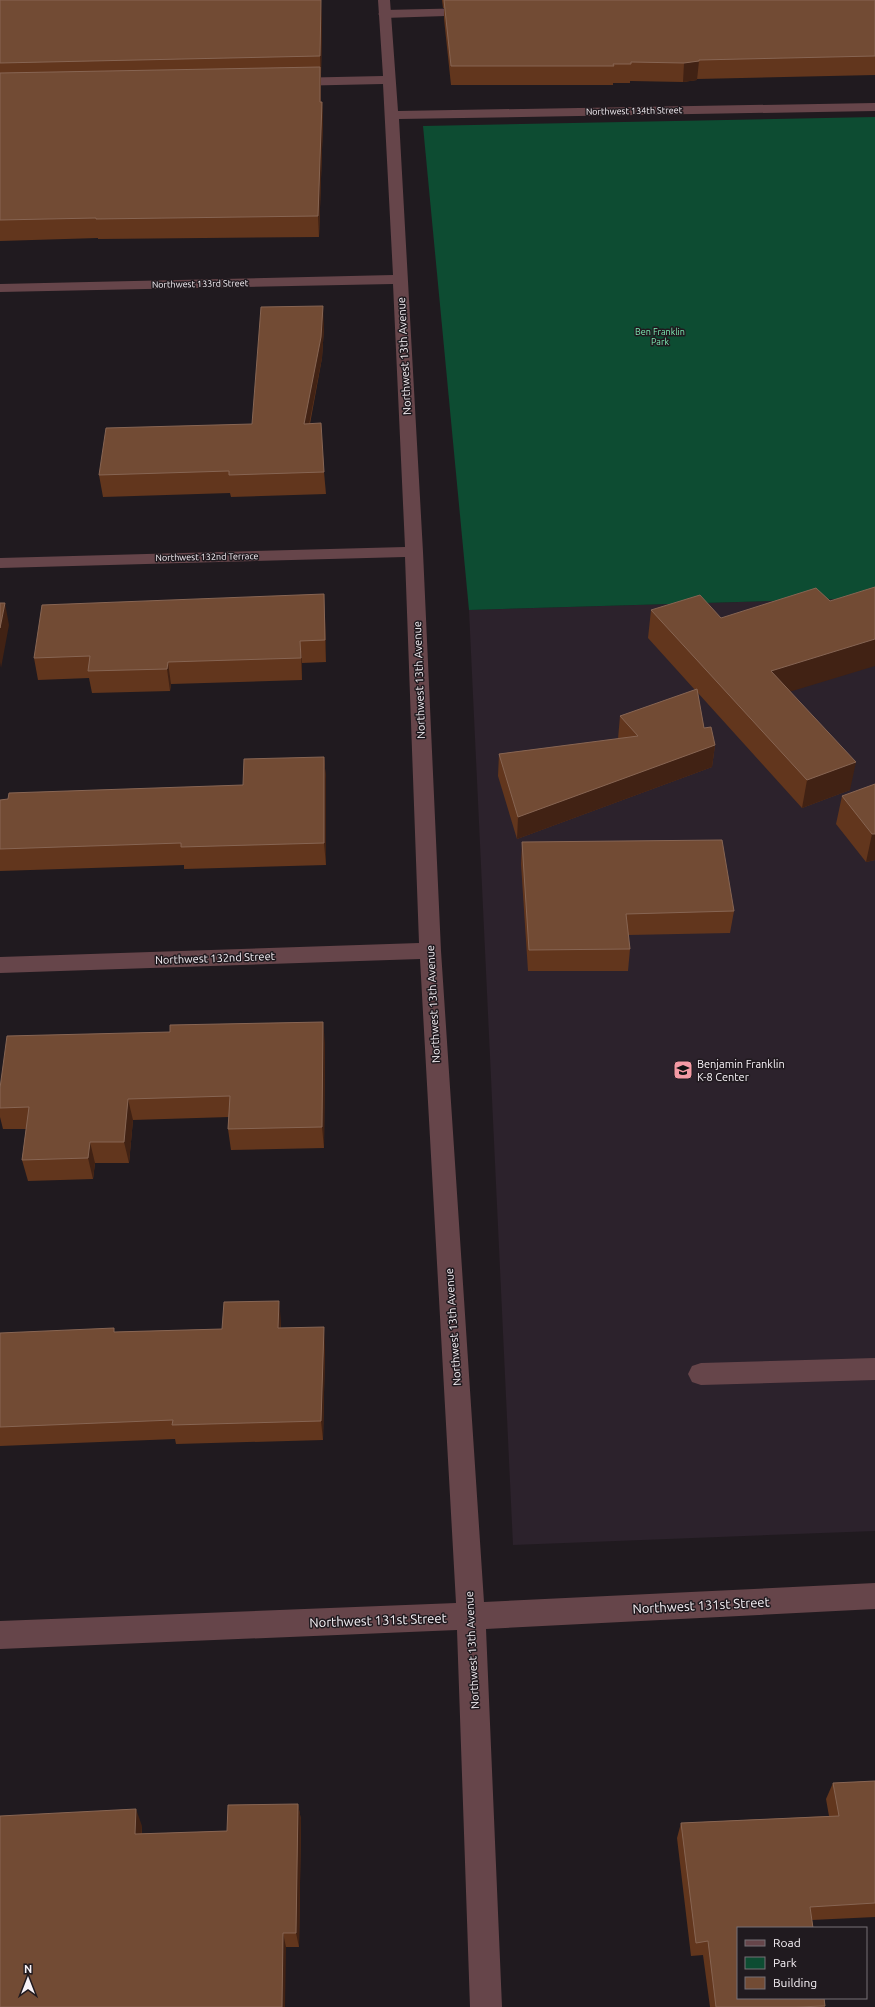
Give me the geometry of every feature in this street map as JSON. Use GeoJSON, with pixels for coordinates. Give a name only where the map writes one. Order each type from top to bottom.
{"type":"FeatureCollection","features":[{"type":"Feature","properties":{"kind":"street"},"geometry":{"type":"LineString","coordinates":[[384,7],[487,12]]}},
{"type":"Feature","properties":{"kind":"street","name":"Northwest 13th Avenue"},"geometry":{"type":"LineString","coordinates":[[384,7],[392,115],[414,552],[430,951],[471,1616],[486,2007]]}},
{"type":"Feature","properties":{"kind":"street"},"geometry":{"type":"LineString","coordinates":[[278,82],[389,80]]}},
{"type":"Feature","properties":{"kind":"street","name":"Northwest 134th Street"},"geometry":{"type":"LineString","coordinates":[[392,115],[875,107]]}},
{"type":"Feature","properties":{"kind":"street","name":"Northwest 133rd Street"},"geometry":{"type":"LineString","coordinates":[[0,288],[400,279]]}},
{"type":"Feature","properties":{"kind":"street","name":"Northwest 132nd Terrace"},"geometry":{"type":"LineString","coordinates":[[0,562],[414,552]]}},
{"type":"Feature","properties":{"kind":"street","name":"Northwest 132nd Street"},"geometry":{"type":"LineString","coordinates":[[0,965],[430,951]]}},
{"type":"Feature","properties":{"kind":"street"},"geometry":{"type":"LineString","coordinates":[[701,1374],[875,1368]]}},
{"type":"Feature","properties":{"kind":"street","name":"Northwest 131st Street"},"geometry":{"type":"LineString","coordinates":[[0,1635],[471,1616],[875,1596]]}},
{"type":"Feature","properties":{"kind":"shaded area","name":"Benjamin Franklin K-8 Center"},"geometry":{"type":"Polygon","coordinates":[[[875,598],[875,1531],[513,1545],[469,610],[875,598]]]}},
{"type":"Feature","properties":{"kind":"green space","name":"Ben Franklin Park"},"geometry":{"type":"Polygon","coordinates":[[[875,117],[875,598],[469,610],[423,126],[875,117]]]}},
{"type":"Feature","properties":{"kind":"building"},"geometry":{"type":"Polygon","coordinates":[[[0,0],[321,0],[320,56],[0,63],[0,0]]]}},
{"type":"Feature","properties":{"kind":"building"},"geometry":{"type":"Polygon","coordinates":[[[444,0],[875,0],[875,56],[699,60],[684,63],[631,62],[631,64],[613,64],[614,66],[451,66],[444,0]]]}},
{"type":"Feature","properties":{"kind":"building"},"geometry":{"type":"Polygon","coordinates":[[[320,67],[320,102],[322,102],[318,216],[0,220],[0,73],[320,67]]]}},
{"type":"Feature","properties":{"kind":"building"},"geometry":{"type":"Polygon","coordinates":[[[323,306],[321,337],[304,424],[321,423],[324,472],[229,475],[229,471],[99,475],[106,428],[252,424],[261,307],[323,306]]]}},
{"type":"Feature","properties":{"kind":"building"},"geometry":{"type":"Polygon","coordinates":[[[875,587],[875,639],[771,671],[856,762],[807,780],[651,610],[700,595],[721,618],[816,588],[830,601],[875,587]]]}},
{"type":"Feature","properties":{"kind":"building"},"geometry":{"type":"Polygon","coordinates":[[[324,594],[325,640],[300,641],[301,658],[168,662],[167,669],[88,671],[90,656],[34,658],[42,605],[324,594]]]}},
{"type":"Feature","properties":{"kind":"building"},"geometry":{"type":"Polygon","coordinates":[[[0,603],[5,603],[0,628],[0,603]]]}},
{"type":"Feature","properties":{"kind":"building"},"geometry":{"type":"Polygon","coordinates":[[[697,689],[704,728],[711,727],[715,745],[518,817],[499,754],[638,736],[620,716],[697,689]]]}},
{"type":"Feature","properties":{"kind":"building"},"geometry":{"type":"Polygon","coordinates":[[[324,757],[324,843],[181,847],[181,843],[0,849],[0,800],[8,799],[9,793],[243,785],[244,759],[324,757]]]}},
{"type":"Feature","properties":{"kind":"building"},"geometry":{"type":"Polygon","coordinates":[[[875,784],[875,834],[872,834],[842,796],[875,784]]]}},
{"type":"Feature","properties":{"kind":"building"},"geometry":{"type":"Polygon","coordinates":[[[722,840],[734,911],[626,914],[630,949],[529,950],[522,842],[722,840]]]}},
{"type":"Feature","properties":{"kind":"building"},"geometry":{"type":"Polygon","coordinates":[[[323,1022],[322,1127],[228,1129],[230,1096],[128,1099],[124,1142],[90,1142],[88,1158],[22,1160],[29,1107],[0,1108],[0,1088],[7,1036],[170,1032],[170,1025],[323,1022]]]}},
{"type":"Feature","properties":{"kind":"building"},"geometry":{"type":"Polygon","coordinates":[[[279,1301],[278,1328],[324,1327],[321,1421],[172,1425],[173,1420],[0,1427],[0,1333],[114,1328],[114,1332],[222,1329],[224,1302],[279,1301]]]}},
{"type":"Feature","properties":{"kind":"building"},"geometry":{"type":"Polygon","coordinates":[[[875,1781],[875,1903],[810,1907],[813,1927],[737,1927],[737,1999],[824,1999],[825,2006],[716,2007],[708,1941],[696,1943],[681,1823],[839,1816],[833,1783],[875,1781]]]}},
{"type":"Feature","properties":{"kind":"building"},"geometry":{"type":"Polygon","coordinates":[[[298,1804],[296,1933],[283,1933],[282,2007],[0,2007],[0,1816],[136,1809],[135,1834],[227,1831],[228,1805],[298,1804]]]}},
{"type":"Feature","properties":{"kind":"place","name":"Benjamin Franklin K-8 Center"},"geometry":{"type":"Point","coordinates":[683,1070]}}]}
